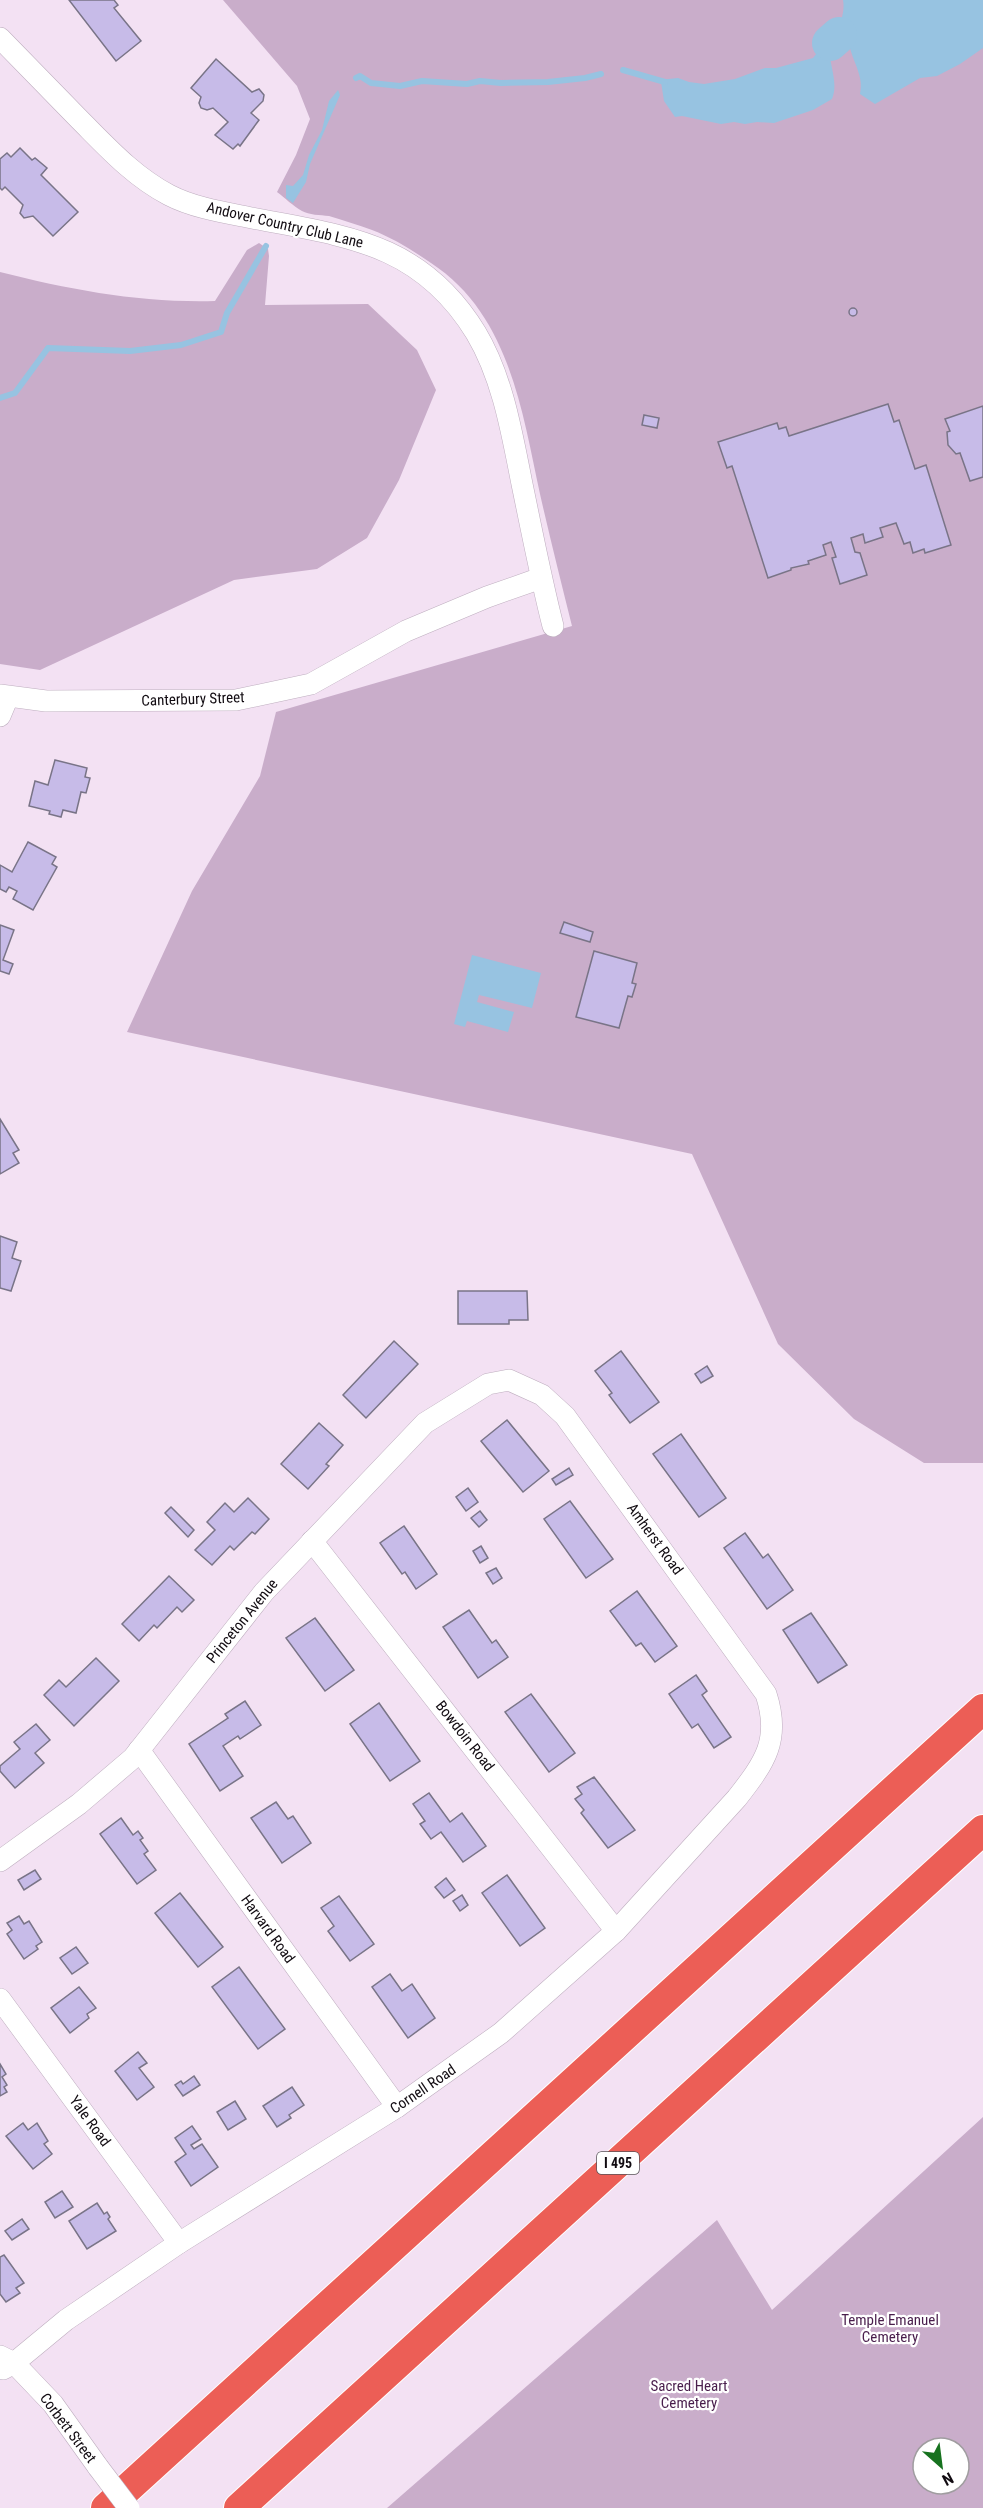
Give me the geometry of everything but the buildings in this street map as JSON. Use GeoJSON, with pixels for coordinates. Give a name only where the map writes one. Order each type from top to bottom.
{"type":"FeatureCollection","features":[{"type":"Feature","properties":{"kind":"highway"},"geometry":{"type":"LineString","coordinates":[[106,2508],[983,1709]]}},
{"type":"Feature","properties":{"kind":"highway","name":"I 495"},"geometry":{"type":"LineString","coordinates":[[239,2508],[983,1830]]}},
{"type":"Feature","properties":{"kind":"street","name":"Andover Country Club Lane"},"geometry":{"type":"LineString","coordinates":[[0,38],[117,158],[150,184],[171,196],[219,211],[350,237],[380,248],[411,264],[436,284],[477,334],[491,364],[511,429],[553,626]]}},
{"type":"Feature","properties":{"kind":"street","name":"Canterbury Street"},"geometry":{"type":"LineString","coordinates":[[3,703],[236,700],[311,684],[406,631],[487,597],[541,578]]}},
{"type":"Feature","properties":{"kind":"street","name":"Amherst Road"},"geometry":{"type":"LineString","coordinates":[[488,1384],[509,1380],[542,1395],[565,1416],[766,1694],[772,1717],[771,1744]]}},
{"type":"Feature","properties":{"kind":"street","name":"Princeton Avenue"},"geometry":{"type":"LineString","coordinates":[[0,1861],[79,1804],[139,1750],[264,1592],[425,1423],[488,1384]]}},
{"type":"Feature","properties":{"kind":"street","name":"Bowdoin Road"},"geometry":{"type":"LineString","coordinates":[[312,1542],[616,1931]]}},
{"type":"Feature","properties":{"kind":"street","name":"Cornell Road"},"geometry":{"type":"LineString","coordinates":[[5,2363],[179,2243],[397,2107],[501,2033],[616,1931],[737,1798],[758,1769],[771,1744]]}},
{"type":"Feature","properties":{"kind":"street","name":"Harvard Road"},"geometry":{"type":"LineString","coordinates":[[139,1750],[397,2107]]}},
{"type":"Feature","properties":{"kind":"street","name":"Yale Road"},"geometry":{"type":"LineString","coordinates":[[0,1999],[179,2243]]}},
{"type":"Feature","properties":{"kind":"street","name":"Corbett Street"},"geometry":{"type":"LineString","coordinates":[[5,2363],[53,2404],[129,2508]]}},
{"type":"Feature","properties":{"kind":"green space"},"geometry":{"type":"Polygon","coordinates":[[[223,0],[983,0],[983,1463],[924,1463],[854,1419],[778,1344],[692,1154],[127,1032],[192,891],[260,776],[276,712],[572,626],[518,397],[495,336],[478,309],[457,284],[424,258],[372,230],[329,216],[305,212],[277,192],[296,155],[310,119],[297,86],[223,0]]]}},
{"type":"Feature","properties":{"kind":"green space"},"geometry":{"type":"Polygon","coordinates":[[[259,243],[268,249],[269,256],[265,305],[368,304],[417,350],[436,390],[399,480],[367,538],[317,569],[234,580],[40,670],[0,664],[0,272],[106,294],[160,300],[215,301],[247,250],[259,243]]]}},
{"type":"Feature","properties":{"kind":"green space","name":"Sacred Heart Cemetery"},"geometry":{"type":"Polygon","coordinates":[[[983,2117],[983,2508],[387,2508],[717,2220],[772,2310],[983,2117]]]}},
{"type":"Feature","properties":{"kind":"water"},"geometry":{"type":"Polygon","coordinates":[[[843,0],[983,0],[983,48],[937,76],[920,78],[875,104],[860,94],[860,76],[850,48],[842,44],[840,26],[843,0]]]}},
{"type":"Feature","properties":{"kind":"water"},"geometry":{"type":"Polygon","coordinates":[[[828,39],[832,48],[830,57],[834,92],[832,99],[813,110],[774,123],[721,124],[682,116],[675,117],[664,101],[661,82],[658,82],[678,78],[704,84],[735,79],[765,68],[776,68],[813,58],[828,39]]]}},
{"type":"Feature","properties":{"kind":"water"},"geometry":{"type":"Polygon","coordinates":[[[338,90],[340,95],[310,164],[306,182],[293,203],[286,198],[286,185],[293,186],[303,175],[309,155],[322,130],[329,101],[338,90]]]}},
{"type":"Feature","properties":{"kind":"water"},"geometry":{"type":"Polygon","coordinates":[[[472,955],[541,973],[532,1008],[479,995],[477,1002],[514,1012],[508,1032],[467,1021],[465,1027],[454,1024],[472,955]]]}},
{"type":"Feature","properties":{"kind":"waterway"},"geometry":{"type":"LineString","coordinates":[[830,43],[839,35]]}},
{"type":"Feature","properties":{"kind":"waterway"},"geometry":{"type":"LineString","coordinates":[[623,70],[665,82]]}},
{"type":"Feature","properties":{"kind":"waterway"},"geometry":{"type":"LineString","coordinates":[[356,78],[360,76],[371,83],[400,86],[422,81],[467,84],[480,81],[548,82],[601,74]]}},
{"type":"Feature","properties":{"kind":"waterway"},"geometry":{"type":"LineString","coordinates":[[0,398],[15,393],[48,348],[130,351],[181,345],[221,332],[227,313],[266,246]]}},
{"type":"Feature","properties":{"kind":"park label","name":"Temple Emanuel Cemetery"},"geometry":{"type":"Point","coordinates":[890,2328]}}]}
